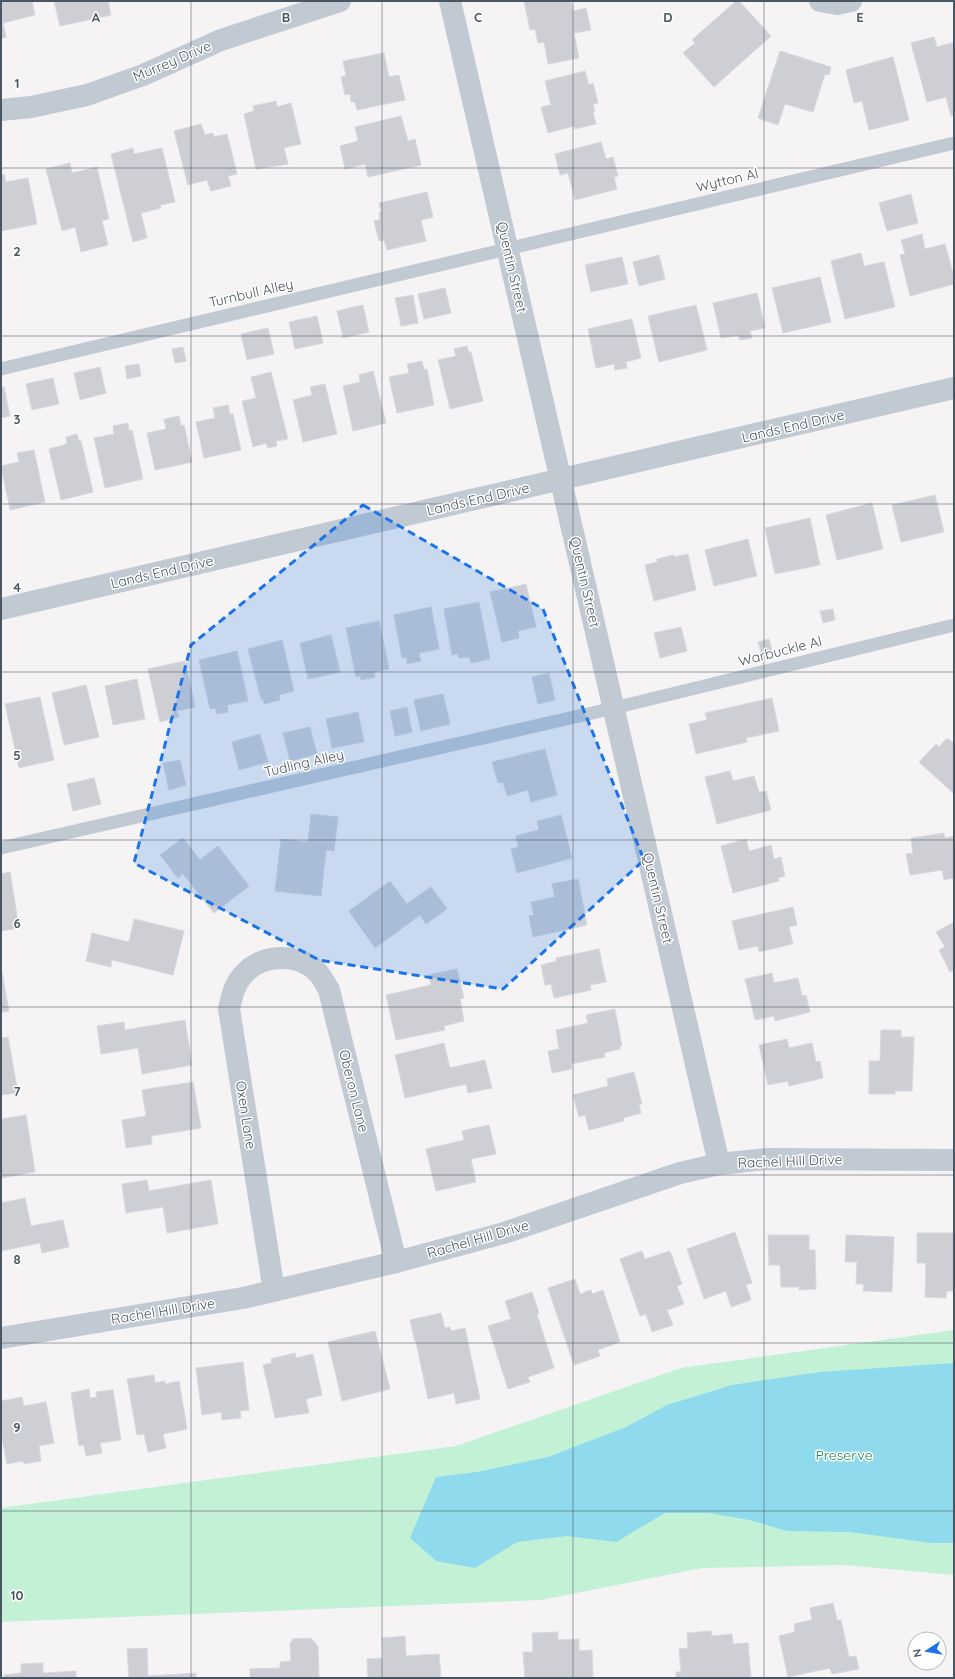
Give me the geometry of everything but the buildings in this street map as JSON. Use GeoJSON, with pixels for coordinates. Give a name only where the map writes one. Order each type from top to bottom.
{"type":"FeatureCollection","features":[{"type":"Feature","properties":{"kind":"street","name":"Murrey Drive"},"geometry":{"type":"LineString","coordinates":[[1,110],[31,107],[87,95],[143,75],[221,40],[340,1]]}},
{"type":"Feature","properties":{"kind":"street","name":"Quentin Street"},"geometry":{"type":"LineString","coordinates":[[450,1],[719,1164]]}},
{"type":"Feature","properties":{"kind":"street"},"geometry":{"type":"LineString","coordinates":[[820,1],[837,4],[851,1]]}},
{"type":"Feature","properties":{"kind":"street","name":"Lands End Drive"},"geometry":{"type":"LineString","coordinates":[[1,609],[954,388]]}},
{"type":"Feature","properties":{"kind":"street","name":"Oberon Lane"},"geometry":{"type":"LineString","coordinates":[[271,959],[284,958],[302,962],[318,974],[329,990],[396,1262]]}},
{"type":"Feature","properties":{"kind":"street","name":"Oxen Lane"},"geometry":{"type":"LineString","coordinates":[[271,959],[259,962],[243,974],[233,991],[229,1009],[274,1291]]}},
{"type":"Feature","properties":{"kind":"street","name":"Rachel Hill Drive"},"geometry":{"type":"LineString","coordinates":[[1,1338],[243,1298],[396,1262],[504,1233],[680,1173],[719,1164],[767,1159],[954,1160]]}},
{"type":"Feature","properties":{"kind":"lane","name":"Wytton Al"},"geometry":{"type":"LineString","coordinates":[[508,248],[954,143]]}},
{"type":"Feature","properties":{"kind":"lane","name":"Turnbull Alley"},"geometry":{"type":"LineString","coordinates":[[1,369],[508,248]]}},
{"type":"Feature","properties":{"kind":"lane","name":"Warbuckle Al"},"geometry":{"type":"LineString","coordinates":[[614,708],[954,625]]}},
{"type":"Feature","properties":{"kind":"lane","name":"Tudling Alley"},"geometry":{"type":"LineString","coordinates":[[1,848],[614,708]]}},
{"type":"Feature","properties":{"kind":"highlighted area"},"geometry":{"type":"Polygon","coordinates":[[[363,505],[543,609],[644,860],[503,989],[319,960],[134,863],[191,645],[363,505]]]}},
{"type":"Feature","properties":{"kind":"green space","name":"Preserve"},"geometry":{"type":"Polygon","coordinates":[[[954,1330],[954,1575],[845,1565],[702,1568],[541,1600],[1,1622],[1,1508],[456,1446],[681,1368],[954,1330]]]}},
{"type":"Feature","properties":{"kind":"water"},"geometry":{"type":"Polygon","coordinates":[[[954,1363],[954,1543],[931,1543],[850,1532],[787,1531],[749,1520],[709,1513],[665,1513],[616,1542],[567,1536],[517,1542],[475,1568],[436,1561],[410,1538],[436,1477],[477,1472],[548,1457],[626,1427],[667,1405],[732,1385],[820,1372],[954,1363]]]}}]}
